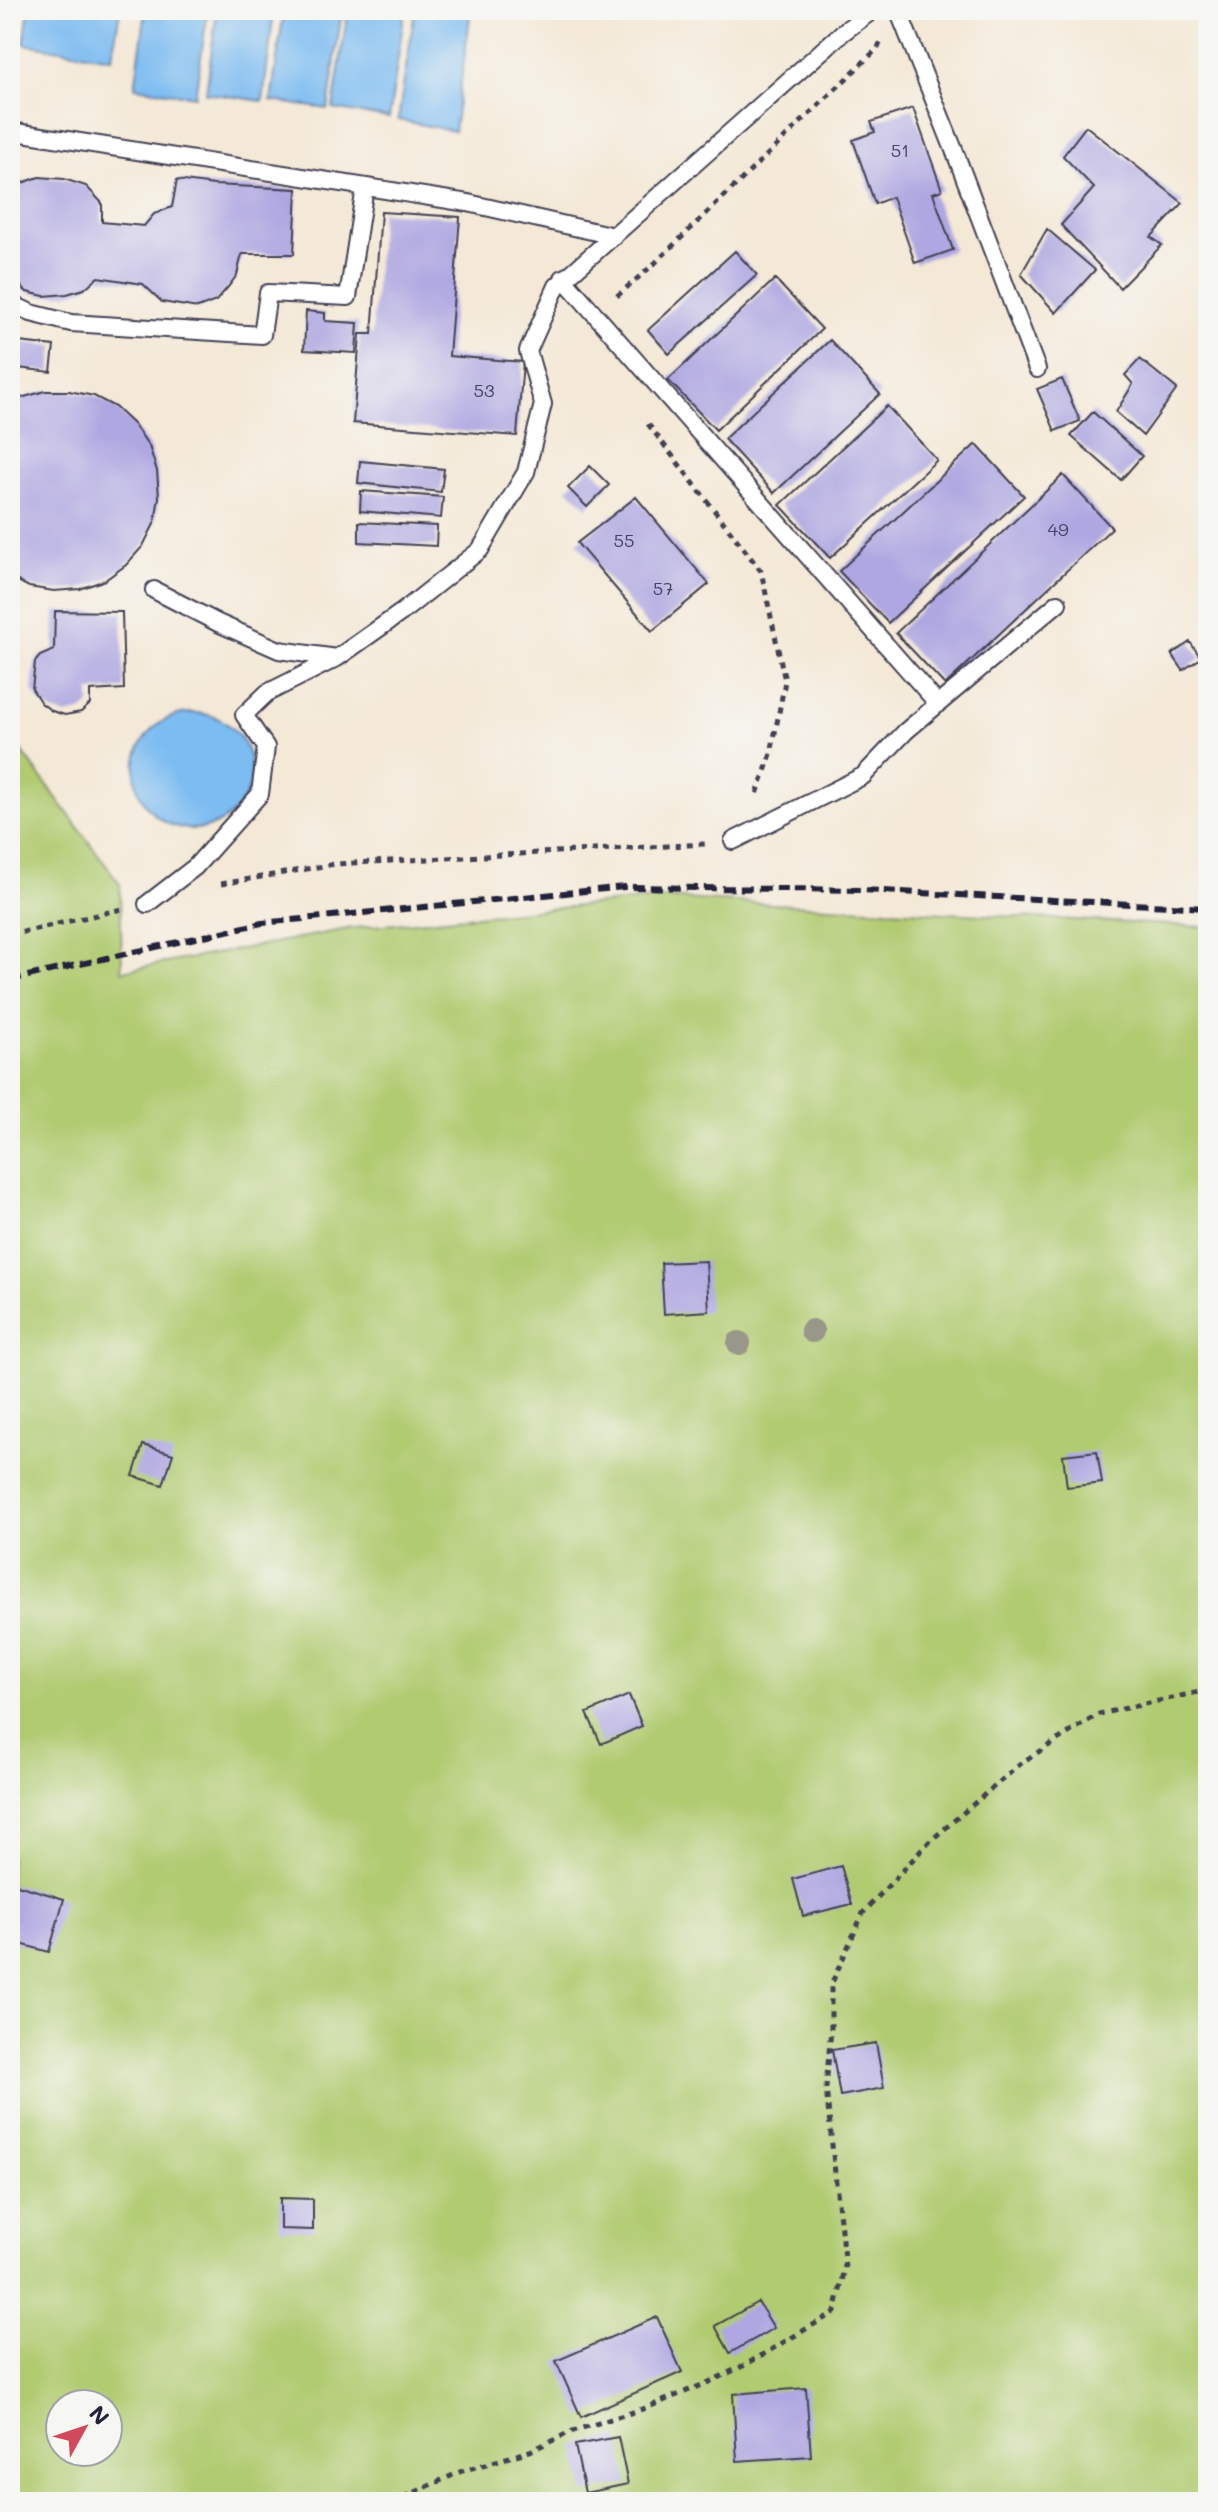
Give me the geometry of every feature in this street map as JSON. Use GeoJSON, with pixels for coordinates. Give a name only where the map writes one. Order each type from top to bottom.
{"type":"FeatureCollection","features":[{"type":"Feature","properties":{"kind":"lane"},"geometry":{"type":"LineString","coordinates":[[147,904],[195,867],[260,794],[266,747],[244,715],[267,693],[337,658],[402,612],[480,550],[526,472],[543,404],[528,351],[563,278],[842,33],[873,10]]}},
{"type":"Feature","properties":{"kind":"lane"},"geometry":{"type":"LineString","coordinates":[[898,10],[1037,369]]}},
{"type":"Feature","properties":{"kind":"lane"},"geometry":{"type":"LineString","coordinates":[[10,131],[468,203],[614,236]]}},
{"type":"Feature","properties":{"kind":"lane"},"geometry":{"type":"LineString","coordinates":[[10,303],[31,313],[71,323],[262,335],[268,293],[348,297],[365,187]]}},
{"type":"Feature","properties":{"kind":"lane"},"geometry":{"type":"LineString","coordinates":[[563,278],[938,704]]}},
{"type":"Feature","properties":{"kind":"lane"},"geometry":{"type":"LineString","coordinates":[[154,590],[279,650],[337,658]]}},
{"type":"Feature","properties":{"kind":"lane"},"geometry":{"type":"LineString","coordinates":[[733,841],[863,776],[906,731],[1058,603]]}},
{"type":"Feature","properties":{"kind":"path"},"geometry":{"type":"LineString","coordinates":[[601,321],[603,308],[654,264],[878,48],[882,36]]}},
{"type":"Feature","properties":{"kind":"path"},"geometry":{"type":"LineString","coordinates":[[217,885],[335,864],[733,841],[764,778],[785,681],[761,571],[643,416]]}},
{"type":"Feature","properties":{"kind":"path"},"geometry":{"type":"LineString","coordinates":[[10,935],[147,904]]}},
{"type":"Feature","properties":{"kind":"path"},"geometry":{"type":"LineString","coordinates":[[393,2502],[462,2471],[530,2451],[573,2431],[646,2408],[709,2382],[745,2365],[835,2312],[845,2268],[826,2088],[831,1985],[863,1913],[929,1842],[1024,1761],[1099,1714],[1208,1690]]}},
{"type":"Feature","properties":{"kind":"green space"},"geometry":{"type":"Polygon","coordinates":[[[10,735],[120,884],[122,971],[353,928],[662,898],[1208,927],[1208,2502],[10,2502],[10,735]]]}},
{"type":"Feature","properties":{"kind":"water"},"geometry":{"type":"Polygon","coordinates":[[[29,10],[120,10],[112,58],[24,44],[29,10]]]}},
{"type":"Feature","properties":{"kind":"water"},"geometry":{"type":"Polygon","coordinates":[[[146,10],[208,10],[195,96],[135,87],[146,10]]]}},
{"type":"Feature","properties":{"kind":"water"},"geometry":{"type":"Polygon","coordinates":[[[217,10],[274,10],[263,101],[206,93],[217,10]]]}},
{"type":"Feature","properties":{"kind":"water"},"geometry":{"type":"Polygon","coordinates":[[[284,10],[342,10],[328,109],[271,101],[284,10]]]}},
{"type":"Feature","properties":{"kind":"water"},"geometry":{"type":"Polygon","coordinates":[[[348,10],[405,10],[389,118],[333,109],[348,10]]]}},
{"type":"Feature","properties":{"kind":"water"},"geometry":{"type":"Polygon","coordinates":[[[415,10],[471,10],[454,131],[398,120],[415,10]]]}},
{"type":"Feature","properties":{"kind":"water"},"geometry":{"type":"Polygon","coordinates":[[[193,713],[215,718],[234,730],[246,749],[251,771],[246,793],[234,812],[215,824],[193,829],[171,824],[152,812],[140,793],[135,771],[140,749],[152,730],[171,718],[193,713]]]}},
{"type":"Feature","properties":{"kind":"building"},"geometry":{"type":"Polygon","coordinates":[[[913,108],[942,190],[933,193],[953,250],[915,263],[892,197],[875,204],[853,140],[875,132],[871,122],[913,108]]]}},
{"type":"Feature","properties":{"kind":"building"},"geometry":{"type":"Polygon","coordinates":[[[1086,126],[1183,203],[1151,237],[1162,245],[1120,288],[1061,225],[1094,188],[1063,156],[1086,126]]]}},
{"type":"Feature","properties":{"kind":"building"},"geometry":{"type":"Polygon","coordinates":[[[39,177],[64,179],[86,186],[102,203],[102,222],[144,226],[154,214],[172,207],[177,180],[297,189],[294,254],[242,254],[237,275],[228,287],[216,301],[198,308],[162,302],[143,284],[98,277],[84,289],[67,294],[44,296],[27,292],[10,277],[10,191],[39,177]]]}},
{"type":"Feature","properties":{"kind":"building"},"geometry":{"type":"Polygon","coordinates":[[[381,212],[460,217],[449,356],[523,362],[517,436],[353,423],[360,334],[372,334],[381,212]]]}},
{"type":"Feature","properties":{"kind":"building"},"geometry":{"type":"Polygon","coordinates":[[[1047,229],[1095,270],[1056,313],[1021,274],[1047,229]]]}},
{"type":"Feature","properties":{"kind":"building"},"geometry":{"type":"Polygon","coordinates":[[[735,251],[757,275],[669,354],[648,330],[735,251]]]}},
{"type":"Feature","properties":{"kind":"building"},"geometry":{"type":"Polygon","coordinates":[[[775,279],[822,329],[716,430],[668,380],[775,279]]]}},
{"type":"Feature","properties":{"kind":"building"},"geometry":{"type":"Polygon","coordinates":[[[306,311],[325,313],[325,321],[358,323],[356,353],[304,350],[306,311]]]}},
{"type":"Feature","properties":{"kind":"building"},"geometry":{"type":"Polygon","coordinates":[[[830,340],[880,394],[774,493],[724,439],[830,340]]]}},
{"type":"Feature","properties":{"kind":"building"},"geometry":{"type":"Polygon","coordinates":[[[10,341],[54,346],[51,372],[10,367],[10,341]]]}},
{"type":"Feature","properties":{"kind":"building"},"geometry":{"type":"Polygon","coordinates":[[[1140,359],[1177,389],[1143,436],[1116,412],[1133,384],[1125,375],[1140,359]]]}},
{"type":"Feature","properties":{"kind":"building"},"geometry":{"type":"Polygon","coordinates":[[[1062,379],[1080,421],[1055,431],[1037,389],[1062,379]]]}},
{"type":"Feature","properties":{"kind":"building"},"geometry":{"type":"Polygon","coordinates":[[[45,391],[69,391],[94,396],[115,407],[134,425],[149,446],[157,471],[159,497],[155,522],[143,546],[126,565],[105,580],[80,589],[54,591],[29,587],[10,577],[10,404],[45,391]]]}},
{"type":"Feature","properties":{"kind":"building"},"geometry":{"type":"Polygon","coordinates":[[[887,406],[937,460],[830,558],[780,505],[887,406]]]}},
{"type":"Feature","properties":{"kind":"building"},"geometry":{"type":"Polygon","coordinates":[[[1093,412],[1142,456],[1121,480],[1071,436],[1093,412]]]}},
{"type":"Feature","properties":{"kind":"building"},"geometry":{"type":"Polygon","coordinates":[[[976,444],[1024,496],[888,623],[839,571],[976,444]]]}},
{"type":"Feature","properties":{"kind":"building"},"geometry":{"type":"Polygon","coordinates":[[[360,461],[444,469],[441,492],[358,483],[360,461]]]}},
{"type":"Feature","properties":{"kind":"building"},"geometry":{"type":"Polygon","coordinates":[[[590,466],[609,485],[587,507],[568,488],[590,466]]]}},
{"type":"Feature","properties":{"kind":"building"},"geometry":{"type":"Polygon","coordinates":[[[1063,475],[1112,528],[945,685],[896,633],[1063,475]]]}},
{"type":"Feature","properties":{"kind":"building"},"geometry":{"type":"Polygon","coordinates":[[[361,491],[443,497],[441,518],[360,511],[361,491]]]}},
{"type":"Feature","properties":{"kind":"building"},"geometry":{"type":"Polygon","coordinates":[[[636,497],[709,584],[652,631],[577,543],[636,497]]]}},
{"type":"Feature","properties":{"kind":"building"},"geometry":{"type":"Polygon","coordinates":[[[359,522],[437,526],[436,546],[359,542],[359,522]]]}},
{"type":"Feature","properties":{"kind":"building"},"geometry":{"type":"Polygon","coordinates":[[[55,611],[122,612],[124,689],[90,691],[90,704],[81,712],[65,715],[41,703],[32,689],[35,662],[40,656],[54,650],[55,611]]]}},
{"type":"Feature","properties":{"kind":"building"},"geometry":{"type":"Polygon","coordinates":[[[1190,642],[1201,658],[1183,670],[1172,654],[1190,642]]]}},
{"type":"Feature","properties":{"kind":"building"},"geometry":{"type":"Polygon","coordinates":[[[706,1261],[709,1311],[664,1314],[661,1263],[706,1261]]]}},
{"type":"Feature","properties":{"kind":"building"},"geometry":{"type":"Polygon","coordinates":[[[143,1445],[173,1454],[163,1485],[133,1476],[143,1445]]]}},
{"type":"Feature","properties":{"kind":"building"},"geometry":{"type":"Polygon","coordinates":[[[1097,1451],[1102,1483],[1067,1487],[1063,1455],[1097,1451]]]}},
{"type":"Feature","properties":{"kind":"building"},"geometry":{"type":"Polygon","coordinates":[[[629,1695],[642,1726],[601,1744],[587,1713],[629,1695]]]}},
{"type":"Feature","properties":{"kind":"building"},"geometry":{"type":"Polygon","coordinates":[[[841,1866],[852,1904],[803,1916],[793,1879],[841,1866]]]}},
{"type":"Feature","properties":{"kind":"building"},"geometry":{"type":"Polygon","coordinates":[[[14,1884],[64,1899],[49,1952],[10,1941],[10,1899],[14,1884]]]}},
{"type":"Feature","properties":{"kind":"building"},"geometry":{"type":"Polygon","coordinates":[[[876,2043],[884,2088],[840,2096],[832,2050],[876,2043]]]}},
{"type":"Feature","properties":{"kind":"building"},"geometry":{"type":"Polygon","coordinates":[[[280,2198],[313,2199],[313,2230],[280,2229],[280,2198]]]}},
{"type":"Feature","properties":{"kind":"building"},"geometry":{"type":"Polygon","coordinates":[[[758,2302],[774,2328],[730,2353],[715,2326],[758,2302]]]}},
{"type":"Feature","properties":{"kind":"building"},"geometry":{"type":"Polygon","coordinates":[[[657,2317],[682,2372],[581,2417],[556,2361],[657,2317]]]}},
{"type":"Feature","properties":{"kind":"building"},"geometry":{"type":"Polygon","coordinates":[[[806,2388],[811,2456],[737,2461],[733,2394],[806,2388]]]}},
{"type":"Feature","properties":{"kind":"building"},"geometry":{"type":"Polygon","coordinates":[[[618,2437],[628,2484],[585,2493],[575,2445],[618,2437]]]}},
{"type":"Feature","properties":{"kind":"building"},"geometry":{"type":"Polygon","coordinates":[[[306,2493],[311,2502],[289,2502],[306,2493]]]}},
{"type":"Feature","properties":{"kind":"building"},"geometry":{"type":"Polygon","coordinates":[[[467,2496],[469,2502],[450,2502],[450,2501],[467,2496]]]}},
{"type":"Feature","properties":{"kind":"railway"},"geometry":{"type":"LineString","coordinates":[[10,980],[262,923],[625,887],[863,890],[1208,908]]}}]}
